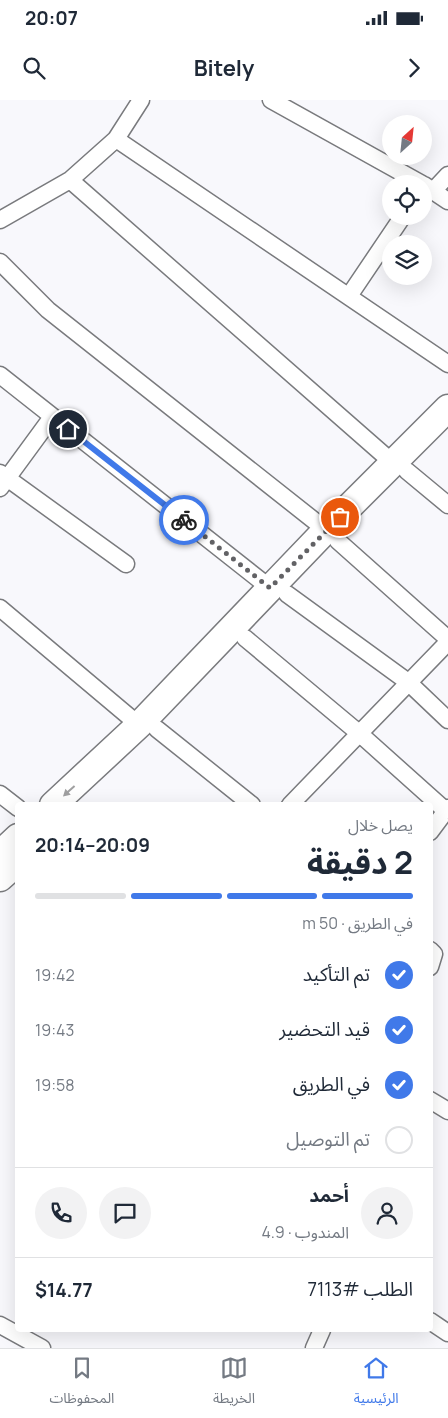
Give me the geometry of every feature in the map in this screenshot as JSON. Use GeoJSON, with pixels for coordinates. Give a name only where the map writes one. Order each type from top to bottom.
{"type":"FeatureCollection","features":[{"type":"Feature","properties":{"kind":"main road"},"geometry":{"type":"LineString","coordinates":[[82,802],[148,727],[400,467],[448,408]]}},
{"type":"Feature","properties":{"kind":"main road"},"geometry":{"type":"LineString","coordinates":[[400,467],[448,429]]}},
{"type":"Feature","properties":{"kind":"main road"},"geometry":{"type":"LineString","coordinates":[[57,802],[148,727],[245,638],[279,591]]}},
{"type":"Feature","properties":{"kind":"main road"},"geometry":{"type":"LineString","coordinates":[[0,854],[15,840]]}},
{"type":"Feature","properties":{"kind":"main road"},"geometry":{"type":"LineString","coordinates":[[0,878],[15,865]]}},
{"type":"Feature","properties":{"kind":"street"},"geometry":{"type":"LineString","coordinates":[[0,220],[70,180],[116,138],[141,100]]}},
{"type":"Feature","properties":{"kind":"street"},"geometry":{"type":"LineString","coordinates":[[271,100],[406,175]]}},
{"type":"Feature","properties":{"kind":"street"},"geometry":{"type":"LineString","coordinates":[[116,138],[448,364]]}},
{"type":"Feature","properties":{"kind":"street"},"geometry":{"type":"LineString","coordinates":[[432,183],[448,175]]}},
{"type":"Feature","properties":{"kind":"street"},"geometry":{"type":"LineString","coordinates":[[70,180],[400,467],[448,504]]}},
{"type":"Feature","properties":{"kind":"street"},"geometry":{"type":"LineString","coordinates":[[432,190],[448,201]]}},
{"type":"Feature","properties":{"kind":"street"},"geometry":{"type":"LineString","coordinates":[[349,296],[397,225]]}},
{"type":"Feature","properties":{"kind":"street"},"geometry":{"type":"LineString","coordinates":[[0,262],[48,310],[332,536],[448,641],[293,802]]}},
{"type":"Feature","properties":{"kind":"street"},"geometry":{"type":"LineString","coordinates":[[0,375],[279,591],[408,682],[448,720]]}},
{"type":"Feature","properties":{"kind":"street"},"geometry":{"type":"LineString","coordinates":[[52,416],[3,480],[126,564]]}},
{"type":"Feature","properties":{"kind":"street"},"geometry":{"type":"LineString","coordinates":[[0,608],[148,727],[248,802]]}},
{"type":"Feature","properties":{"kind":"street"},"geometry":{"type":"LineString","coordinates":[[245,638],[360,734],[426,802]]}},
{"type":"Feature","properties":{"kind":"street"},"geometry":{"type":"LineString","coordinates":[[0,794],[15,806]]}},
{"type":"Feature","properties":{"kind":"street"},"geometry":{"type":"LineString","coordinates":[[433,810],[442,819]]}},
{"type":"Feature","properties":{"kind":"street"},"geometry":{"type":"LineString","coordinates":[[433,1102],[448,1111]]}},
{"type":"Feature","properties":{"kind":"street"},"geometry":{"type":"LineString","coordinates":[[433,1323],[448,1333]]}},
{"type":"Feature","properties":{"kind":"street"},"geometry":{"type":"LineString","coordinates":[[0,1325],[42,1348]]}},
{"type":"Feature","properties":{"kind":"street"},"geometry":{"type":"LineString","coordinates":[[314,1348],[321,1332]]}},
{"type":"Feature","properties":{"kind":"way so far"},"geometry":{"type":"LineString","coordinates":[[184,520],[270,588],[340,517]]}},
{"type":"Feature","properties":{"kind":"route"},"geometry":{"type":"LineString","coordinates":[[68,429],[184,520]]}}]}
